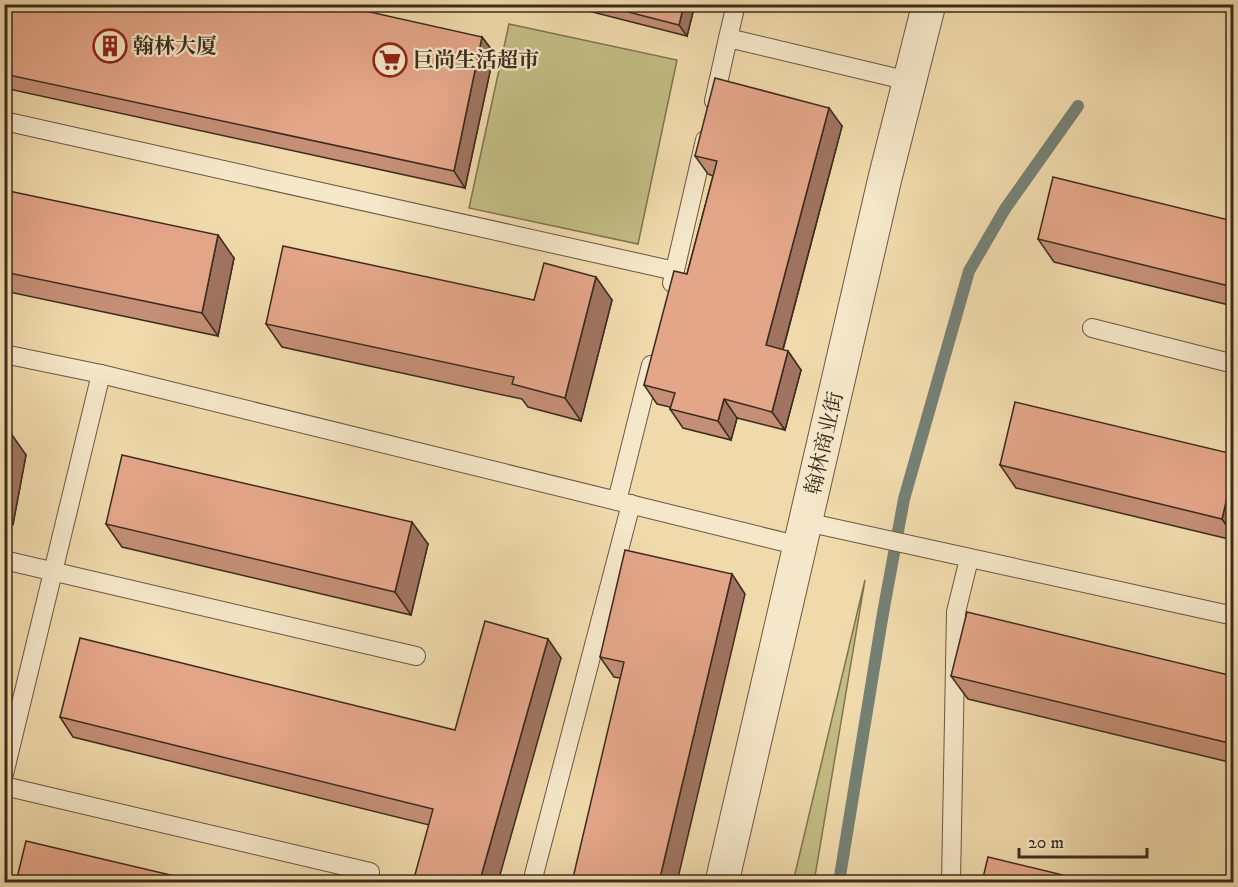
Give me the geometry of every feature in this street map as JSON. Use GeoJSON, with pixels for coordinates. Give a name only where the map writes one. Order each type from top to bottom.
{"type":"FeatureCollection","features":[{"type":"Feature","properties":{"kind":"street","name":"翰林商业街"},"geometry":{"type":"LineString","coordinates":[[722,882],[885,178],[928,4]]}},
{"type":"Feature","properties":{"kind":"lane"},"geometry":{"type":"LineString","coordinates":[[666,305],[736,4]]}},
{"type":"Feature","properties":{"kind":"lane"},"geometry":{"type":"LineString","coordinates":[[728,39],[909,81]]}},
{"type":"Feature","properties":{"kind":"lane"},"geometry":{"type":"LineString","coordinates":[[4,121],[675,271]]}},
{"type":"Feature","properties":{"kind":"lane"},"geometry":{"type":"LineString","coordinates":[[1092,328],[1233,364]]}},
{"type":"Feature","properties":{"kind":"lane"},"geometry":{"type":"LineString","coordinates":[[532,882],[624,503],[654,351]]}},
{"type":"Feature","properties":{"kind":"lane"},"geometry":{"type":"LineString","coordinates":[[4,354],[101,374],[624,503],[803,534],[879,538],[1233,616]]}},
{"type":"Feature","properties":{"kind":"lane"},"geometry":{"type":"LineString","coordinates":[[4,774],[101,374]]}},
{"type":"Feature","properties":{"kind":"lane"},"geometry":{"type":"LineString","coordinates":[[951,882],[956,612],[969,559]]}},
{"type":"Feature","properties":{"kind":"lane"},"geometry":{"type":"LineString","coordinates":[[4,560],[416,656]]}},
{"type":"Feature","properties":{"kind":"lane"},"geometry":{"type":"LineString","coordinates":[[4,786],[370,872]]}},
{"type":"Feature","properties":{"kind":"shaded area"},"geometry":{"type":"Polygon","coordinates":[[[509,24],[677,60],[638,244],[469,208],[509,24]]]}},
{"type":"Feature","properties":{"kind":"shaded area"},"geometry":{"type":"Polygon","coordinates":[[[865,580],[814,882],[793,882],[865,580]]]}},
{"type":"Feature","properties":{"kind":"building"},"geometry":{"type":"Polygon","coordinates":[[[4,4],[334,4],[482,37],[454,171],[4,74],[4,4]]]}},
{"type":"Feature","properties":{"kind":"building"},"geometry":{"type":"Polygon","coordinates":[[[597,4],[684,4],[679,25],[597,4]]]}},
{"type":"Feature","properties":{"kind":"building"},"geometry":{"type":"Polygon","coordinates":[[[715,78],[829,108],[766,345],[788,351],[772,412],[724,399],[718,421],[670,409],[675,393],[644,385],[674,271],[687,274],[717,161],[695,156],[715,78]]]}},
{"type":"Feature","properties":{"kind":"building"},"geometry":{"type":"Polygon","coordinates":[[[1053,177],[1233,221],[1233,287],[1038,239],[1053,177]]]}},
{"type":"Feature","properties":{"kind":"building"},"geometry":{"type":"Polygon","coordinates":[[[4,190],[218,235],[202,313],[4,272],[4,190]]]}},
{"type":"Feature","properties":{"kind":"building"},"geometry":{"type":"Polygon","coordinates":[[[283,246],[534,300],[544,263],[596,277],[565,398],[512,384],[514,377],[266,324],[283,246]]]}},
{"type":"Feature","properties":{"kind":"building"},"geometry":{"type":"Polygon","coordinates":[[[1015,402],[1233,454],[1233,472],[1222,519],[1000,465],[1015,402]]]}},
{"type":"Feature","properties":{"kind":"building"},"geometry":{"type":"Polygon","coordinates":[[[4,431],[10,432],[4,463],[4,431]]]}},
{"type":"Feature","properties":{"kind":"building"},"geometry":{"type":"Polygon","coordinates":[[[122,455],[412,522],[395,592],[106,524],[122,455]]]}},
{"type":"Feature","properties":{"kind":"building"},"geometry":{"type":"Polygon","coordinates":[[[625,550],[732,574],[659,882],[572,882],[624,662],[600,657],[625,550]]]}},
{"type":"Feature","properties":{"kind":"building"},"geometry":{"type":"Polygon","coordinates":[[[967,612],[1233,676],[1233,744],[951,676],[967,612]]]}},
{"type":"Feature","properties":{"kind":"building"},"geometry":{"type":"Polygon","coordinates":[[[485,621],[548,639],[480,880],[493,882],[413,882],[433,809],[60,717],[80,638],[455,730],[485,621]]]}},
{"type":"Feature","properties":{"kind":"building"},"geometry":{"type":"Polygon","coordinates":[[[26,841],[200,882],[16,882],[26,841]]]}},
{"type":"Feature","properties":{"kind":"building"},"geometry":{"type":"Polygon","coordinates":[[[988,857],[1092,882],[982,882],[988,857]]]}},
{"type":"Feature","properties":{"kind":"waterway"},"geometry":{"type":"LineString","coordinates":[[839,882],[904,499],[969,271],[1005,209],[1078,106]]}},
{"type":"Feature","properties":{"kind":"place","name":"翰林大厦"},"geometry":{"type":"Point","coordinates":[110,46]}},
{"type":"Feature","properties":{"kind":"place","name":"巨尚生活超市"},"geometry":{"type":"Point","coordinates":[390,60]}}]}
